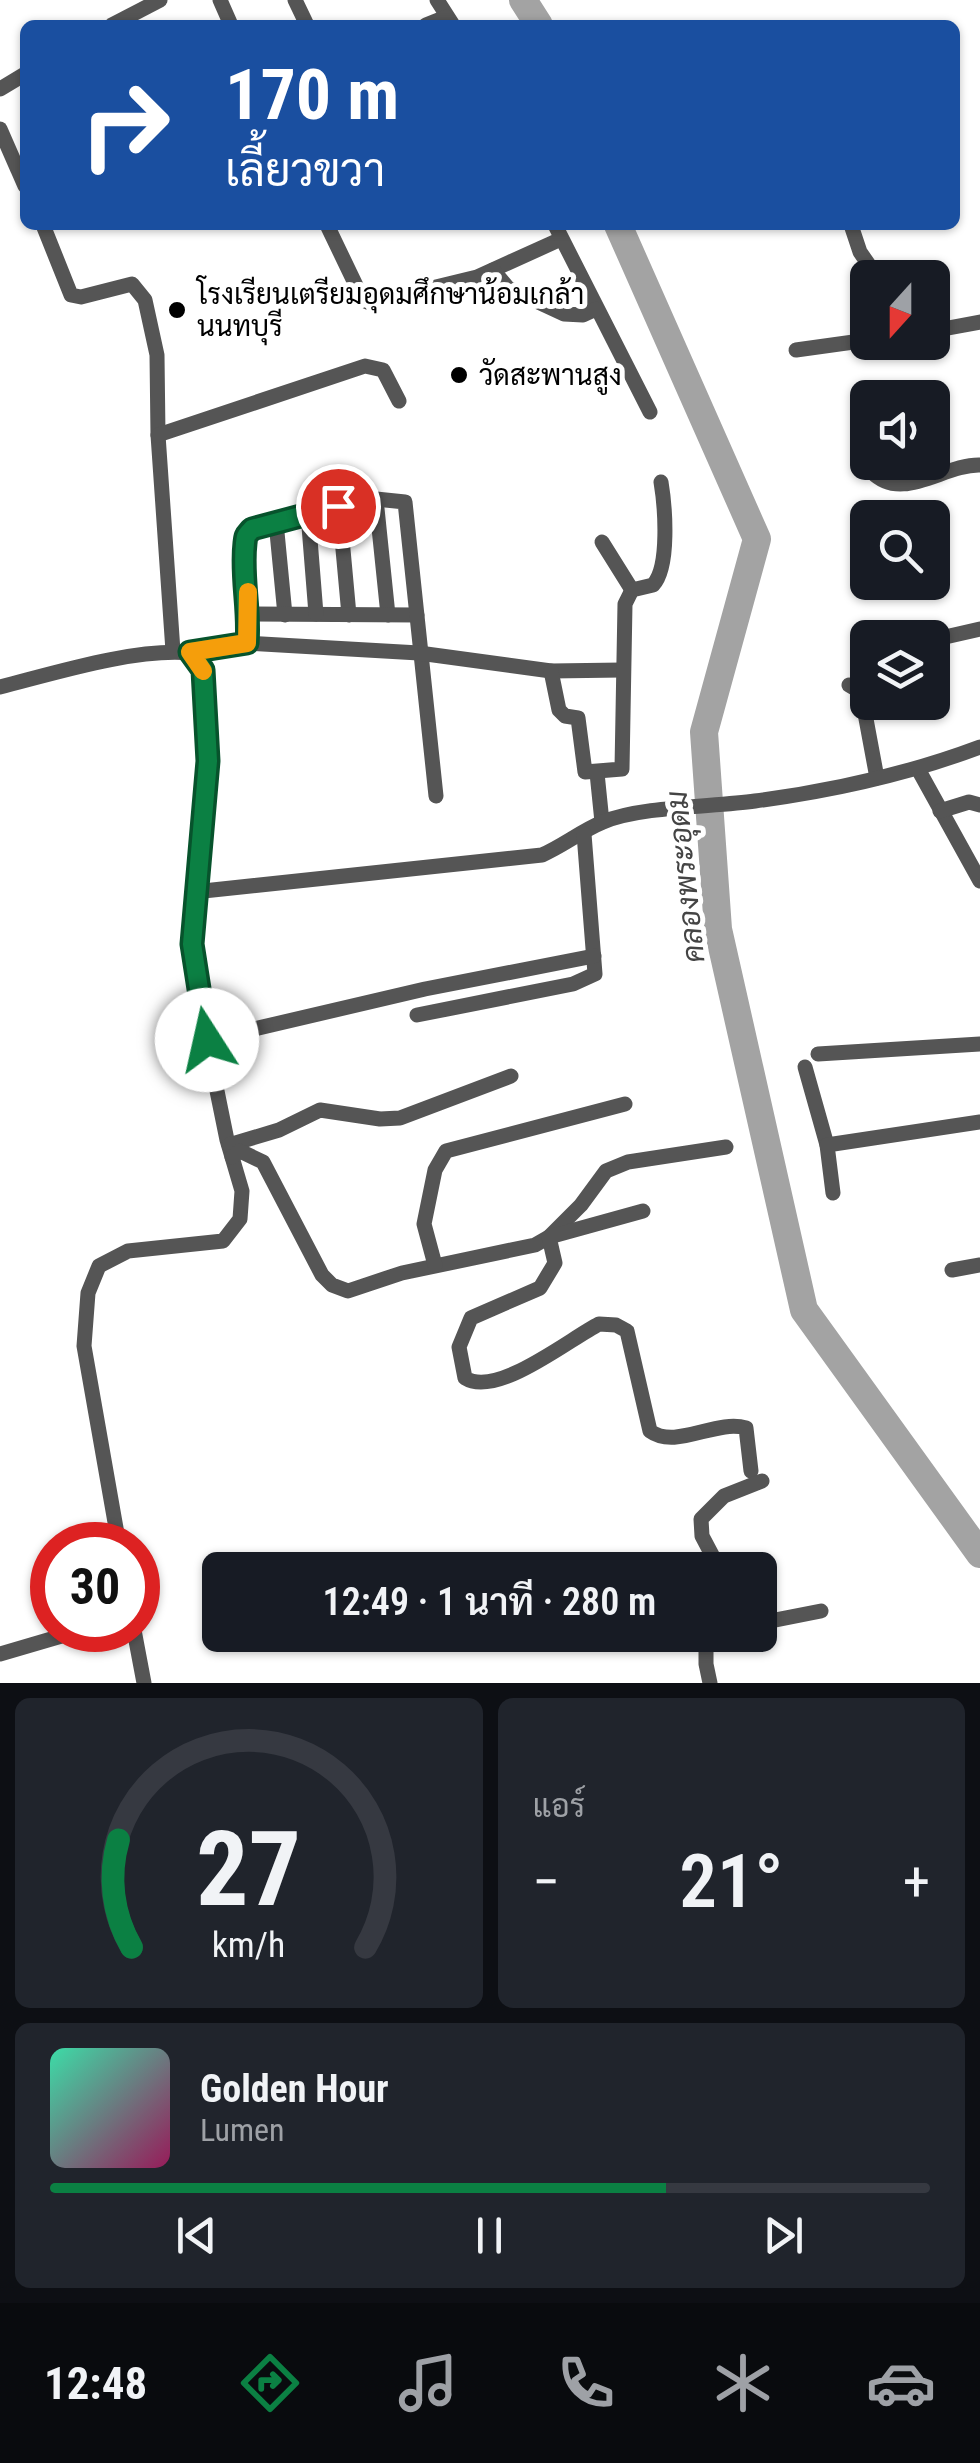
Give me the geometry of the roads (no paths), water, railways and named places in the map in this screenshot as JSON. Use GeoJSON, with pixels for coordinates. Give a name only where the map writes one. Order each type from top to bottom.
{"type":"FeatureCollection","features":[{"type":"Feature","properties":{"kind":"street"},"geometry":{"type":"LineString","coordinates":[[122,20],[160,0]]}},
{"type":"Feature","properties":{"kind":"street"},"geometry":{"type":"LineString","coordinates":[[0,129],[20,175]]}},
{"type":"Feature","properties":{"kind":"street"},"geometry":{"type":"LineString","coordinates":[[45,230],[71,295],[81,297],[132,284],[145,300],[156,356],[158,434],[182,652],[203,670],[208,761],[192,944],[207,1040],[242,1191],[240,1219],[223,1241],[128,1250],[99,1266],[88,1293],[84,1346],[115,1522]]}},
{"type":"Feature","properties":{"kind":"street"},"geometry":{"type":"LineString","coordinates":[[328,230],[363,300],[370,304],[493,270],[558,232],[650,412]]}},
{"type":"Feature","properties":{"kind":"street"},"geometry":{"type":"LineString","coordinates":[[853,230],[866,260]]}},
{"type":"Feature","properties":{"kind":"street"},"geometry":{"type":"LineString","coordinates":[[493,270],[508,288],[564,314],[583,315],[596,309]]}},
{"type":"Feature","properties":{"kind":"street"},"geometry":{"type":"LineString","coordinates":[[950,328],[980,322]]}},
{"type":"Feature","properties":{"kind":"street"},"geometry":{"type":"LineString","coordinates":[[796,350],[850,342]]}},
{"type":"Feature","properties":{"kind":"street"},"geometry":{"type":"LineString","coordinates":[[158,434],[366,366],[383,370],[399,401]]}},
{"type":"Feature","properties":{"kind":"street"},"geometry":{"type":"LineString","coordinates":[[950,469],[980,465]]}},
{"type":"Feature","properties":{"kind":"street"},"geometry":{"type":"LineString","coordinates":[[880,480],[899,485],[915,480]]}},
{"type":"Feature","properties":{"kind":"street"},"geometry":{"type":"LineString","coordinates":[[632,590],[653,585],[660,574],[666,508],[661,482]]}},
{"type":"Feature","properties":{"kind":"street"},"geometry":{"type":"LineString","coordinates":[[247,643],[244,549],[246,535],[252,529],[376,500],[397,500],[407,506],[436,796]]}},
{"type":"Feature","properties":{"kind":"street"},"geometry":{"type":"LineString","coordinates":[[376,500],[388,614]]}},
{"type":"Feature","properties":{"kind":"street"},"geometry":{"type":"LineString","coordinates":[[338,506],[349,614]]}},
{"type":"Feature","properties":{"kind":"street"},"geometry":{"type":"LineString","coordinates":[[308,514],[328,648]]}},
{"type":"Feature","properties":{"kind":"street"},"geometry":{"type":"LineString","coordinates":[[276,522],[285,615]]}},
{"type":"Feature","properties":{"kind":"street"},"geometry":{"type":"LineString","coordinates":[[602,542],[632,590]]}},
{"type":"Feature","properties":{"kind":"street"},"geometry":{"type":"LineString","coordinates":[[552,670],[559,710],[565,716],[578,718],[585,772],[618,771],[624,766],[625,604],[632,590]]}},
{"type":"Feature","properties":{"kind":"street"},"geometry":{"type":"LineString","coordinates":[[249,614],[417,615]]}},
{"type":"Feature","properties":{"kind":"street"},"geometry":{"type":"LineString","coordinates":[[950,636],[980,630]]}},
{"type":"Feature","properties":{"kind":"street"},"geometry":{"type":"LineString","coordinates":[[0,686],[88,666],[247,643],[419,654],[552,670],[622,670]]}},
{"type":"Feature","properties":{"kind":"street"},"geometry":{"type":"LineString","coordinates":[[849,685],[861,692],[878,778]]}},
{"type":"Feature","properties":{"kind":"street"},"geometry":{"type":"LineString","coordinates":[[194,892],[542,855],[602,822],[652,812],[758,801],[878,778],[918,769],[980,747]]}},
{"type":"Feature","properties":{"kind":"street"},"geometry":{"type":"LineString","coordinates":[[918,769],[980,881]]}},
{"type":"Feature","properties":{"kind":"street"},"geometry":{"type":"LineString","coordinates":[[597,772],[602,822]]}},
{"type":"Feature","properties":{"kind":"street"},"geometry":{"type":"LineString","coordinates":[[940,811],[969,802],[980,805]]}},
{"type":"Feature","properties":{"kind":"street"},"geometry":{"type":"LineString","coordinates":[[417,1016],[573,984],[596,974],[584,834]]}},
{"type":"Feature","properties":{"kind":"street"},"geometry":{"type":"LineString","coordinates":[[207,1040],[425,989],[594,956]]}},
{"type":"Feature","properties":{"kind":"street"},"geometry":{"type":"LineString","coordinates":[[818,1054],[980,1044]]}},
{"type":"Feature","properties":{"kind":"street"},"geometry":{"type":"LineString","coordinates":[[805,1067],[827,1146],[833,1193]]}},
{"type":"Feature","properties":{"kind":"street"},"geometry":{"type":"LineString","coordinates":[[231,1151],[320,1110],[400,1118],[512,1076]]}},
{"type":"Feature","properties":{"kind":"street"},"geometry":{"type":"LineString","coordinates":[[435,1265],[424,1224],[435,1170],[446,1151],[625,1104]]}},
{"type":"Feature","properties":{"kind":"street"},"geometry":{"type":"LineString","coordinates":[[827,1146],[980,1122]]}},
{"type":"Feature","properties":{"kind":"street"},"geometry":{"type":"LineString","coordinates":[[549,1237],[606,1172],[628,1162],[726,1147]]}},
{"type":"Feature","properties":{"kind":"street"},"geometry":{"type":"LineString","coordinates":[[231,1151],[240,1150],[263,1162],[322,1275],[341,1290],[487,1253],[514,1251],[549,1237],[643,1211]]}},
{"type":"Feature","properties":{"kind":"street"},"geometry":{"type":"LineString","coordinates":[[549,1237],[555,1263],[540,1288],[470,1318],[459,1347],[465,1378],[482,1384],[501,1380],[599,1324],[616,1325],[627,1331],[650,1430],[656,1436],[671,1438],[727,1425],[746,1428],[757,1476],[724,1496],[701,1519],[702,1536],[710,1552]]}},
{"type":"Feature","properties":{"kind":"street"},"geometry":{"type":"LineString","coordinates":[[952,1270],[980,1264]]}},
{"type":"Feature","properties":{"kind":"street"},"geometry":{"type":"LineString","coordinates":[[777,1621],[821,1612]]}},
{"type":"Feature","properties":{"kind":"street"},"geometry":{"type":"LineString","coordinates":[[0,1654],[30,1645]]}},
{"type":"Feature","properties":{"kind":"street"},"geometry":{"type":"LineString","coordinates":[[138,1652],[144,1683]]}},
{"type":"Feature","properties":{"kind":"street"},"geometry":{"type":"LineString","coordinates":[[707,1652],[710,1683]]}},
{"type":"Feature","properties":{"kind":"waterway","name":"คลองพระอุดม"},"geometry":{"type":"LineString","coordinates":[[523,0],[536,20]]}},
{"type":"Feature","properties":{"kind":"waterway","name":"คลองพระอุดม"},"geometry":{"type":"LineString","coordinates":[[620,230],[757,539],[704,732],[718,929],[804,1310],[980,1554]]}},
{"type":"Feature","properties":{"kind":"place","name":"โรงเรียนเตรียมอุดมศึกษาน้อมเกล้า นนทบุรี"},"geometry":{"type":"Point","coordinates":[177,310]}},
{"type":"Feature","properties":{"kind":"place","name":"วัดสะพานสูง"},"geometry":{"type":"Point","coordinates":[459,375]}}]}
